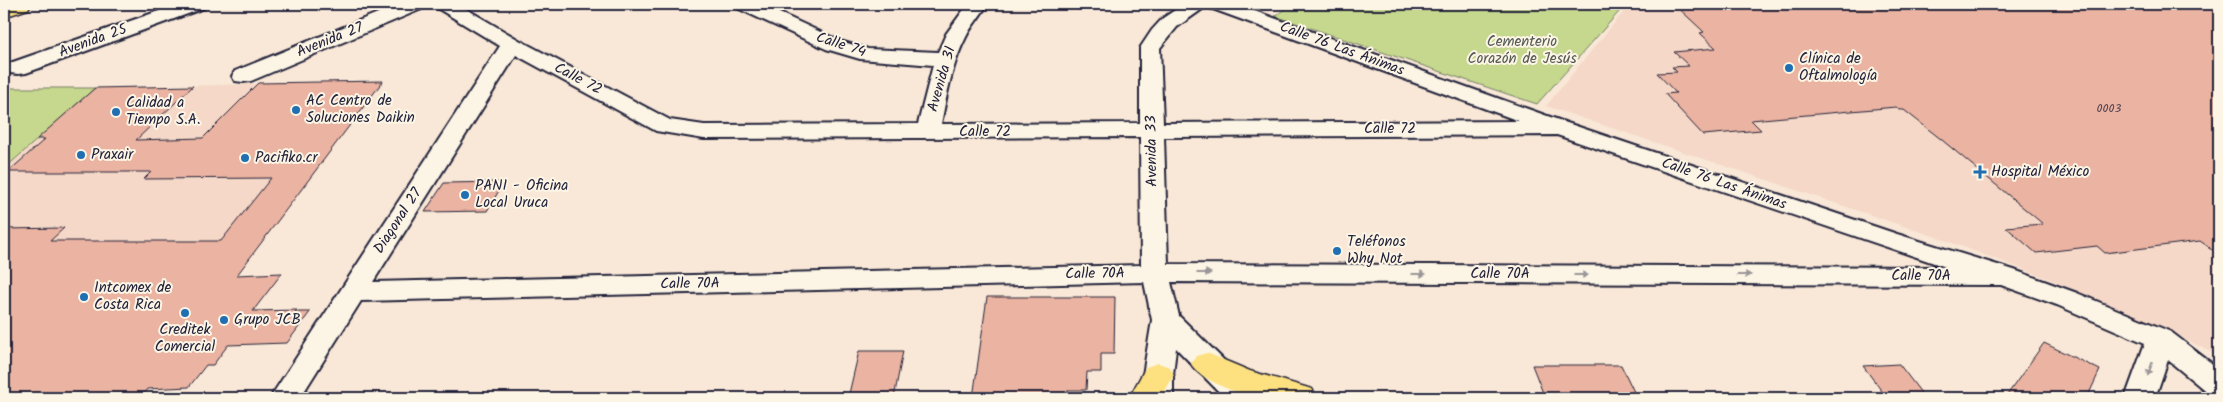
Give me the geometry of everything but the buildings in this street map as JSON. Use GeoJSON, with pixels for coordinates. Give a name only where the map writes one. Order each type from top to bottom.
{"type":"FeatureCollection","features":[{"type":"Feature","properties":{"kind":"highway"},"geometry":{"type":"LineString","coordinates":[[4,10],[20,4]]}},
{"type":"Feature","properties":{"kind":"highway"},"geometry":{"type":"LineString","coordinates":[[1207,364],[1239,380],[1300,398]]}},
{"type":"Feature","properties":{"kind":"street","name":"Avenida 25"},"geometry":{"type":"LineString","coordinates":[[18,68],[197,4]]}},
{"type":"Feature","properties":{"kind":"street","name":"Avenida 27"},"geometry":{"type":"LineString","coordinates":[[243,76],[417,4]]}},
{"type":"Feature","properties":{"kind":"street","name":"Calle 72"},"geometry":{"type":"LineString","coordinates":[[444,4],[512,44],[664,126],[704,132],[1559,128]]}},
{"type":"Feature","properties":{"kind":"street","name":"Calle 74"},"geometry":{"type":"LineString","coordinates":[[744,4],[833,45],[867,56],[944,59]]}},
{"type":"Feature","properties":{"kind":"street","name":"Avenida 31"},"geometry":{"type":"LineString","coordinates":[[928,132],[944,59],[956,35],[978,4]]}},
{"type":"Feature","properties":{"kind":"street","name":"Avenida 33"},"geometry":{"type":"LineString","coordinates":[[1154,391],[1166,320],[1155,273],[1150,48],[1157,34],[1175,17],[1198,4]]}},
{"type":"Feature","properties":{"kind":"street","name":"Calle 76 Las Ánimas"},"geometry":{"type":"LineString","coordinates":[[1218,4],[1559,128],[1888,240],[2004,276],[2067,299],[2161,339],[2219,385]]}},
{"type":"Feature","properties":{"kind":"street","name":"Diagonal 27"},"geometry":{"type":"LineString","coordinates":[[285,398],[512,44]]}},
{"type":"Feature","properties":{"kind":"street","name":"Calle 70A"},"geometry":{"type":"LineString","coordinates":[[1839,276],[1864,267],[1877,257],[1888,240]]}},
{"type":"Feature","properties":{"kind":"street","name":"Calle 70A"},"geometry":{"type":"LineString","coordinates":[[352,292],[1155,273],[2004,276]]}},
{"type":"Feature","properties":{"kind":"street","name":"Avenida 33"},"geometry":{"type":"LineString","coordinates":[[1166,320],[1207,364],[1243,398]]}},
{"type":"Feature","properties":{"kind":"street"},"geometry":{"type":"LineString","coordinates":[[2140,398],[2161,339],[2219,363]]}},
{"type":"Feature","properties":{"kind":"shaded area","name":"Hospital México"},"geometry":{"type":"Polygon","coordinates":[[[1630,4],[2219,4],[2219,356],[2143,319],[2044,277],[1936,237],[1546,106],[1630,4]]]}},
{"type":"Feature","properties":{"kind":"shaded area"},"geometry":{"type":"Polygon","coordinates":[[[383,81],[139,398],[4,398],[4,169],[95,88],[383,81]]]}},
{"type":"Feature","properties":{"kind":"green space","name":"Cementerio Corazón de Jesús"},"geometry":{"type":"Polygon","coordinates":[[[1292,4],[1626,4],[1537,104],[1275,16],[1292,4]]]}},
{"type":"Feature","properties":{"kind":"green space"},"geometry":{"type":"Polygon","coordinates":[[[4,88],[95,88],[4,169],[4,88]]]}},
{"type":"Feature","properties":{"kind":"place","name":"Clínica de Oftalmología"},"geometry":{"type":"Point","coordinates":[1789,68]}},
{"type":"Feature","properties":{"kind":"place","name":"AC Centro de Soluciones Daikin"},"geometry":{"type":"Point","coordinates":[296,110]}},
{"type":"Feature","properties":{"kind":"place","name":"Calidad a Tiempo S.A."},"geometry":{"type":"Point","coordinates":[116,112]}},
{"type":"Feature","properties":{"kind":"place","name":"Praxair"},"geometry":{"type":"Point","coordinates":[81,155]}},
{"type":"Feature","properties":{"kind":"place","name":"Pacifiko.cr"},"geometry":{"type":"Point","coordinates":[245,158]}},
{"type":"Feature","properties":{"kind":"place","name":"Hospital México"},"geometry":{"type":"Point","coordinates":[1980,172]}},
{"type":"Feature","properties":{"kind":"place","name":"PANI - Oficina Local Uruca"},"geometry":{"type":"Point","coordinates":[465,195]}},
{"type":"Feature","properties":{"kind":"place","name":"Teléfonos Why Not"},"geometry":{"type":"Point","coordinates":[1337,251]}},
{"type":"Feature","properties":{"kind":"place","name":"Intcomex de Costa Rica"},"geometry":{"type":"Point","coordinates":[84,297]}},
{"type":"Feature","properties":{"kind":"place","name":"Creditek Comercial"},"geometry":{"type":"Point","coordinates":[185,313]}},
{"type":"Feature","properties":{"kind":"place","name":"Grupo JCB"},"geometry":{"type":"Point","coordinates":[224,320]}}]}
